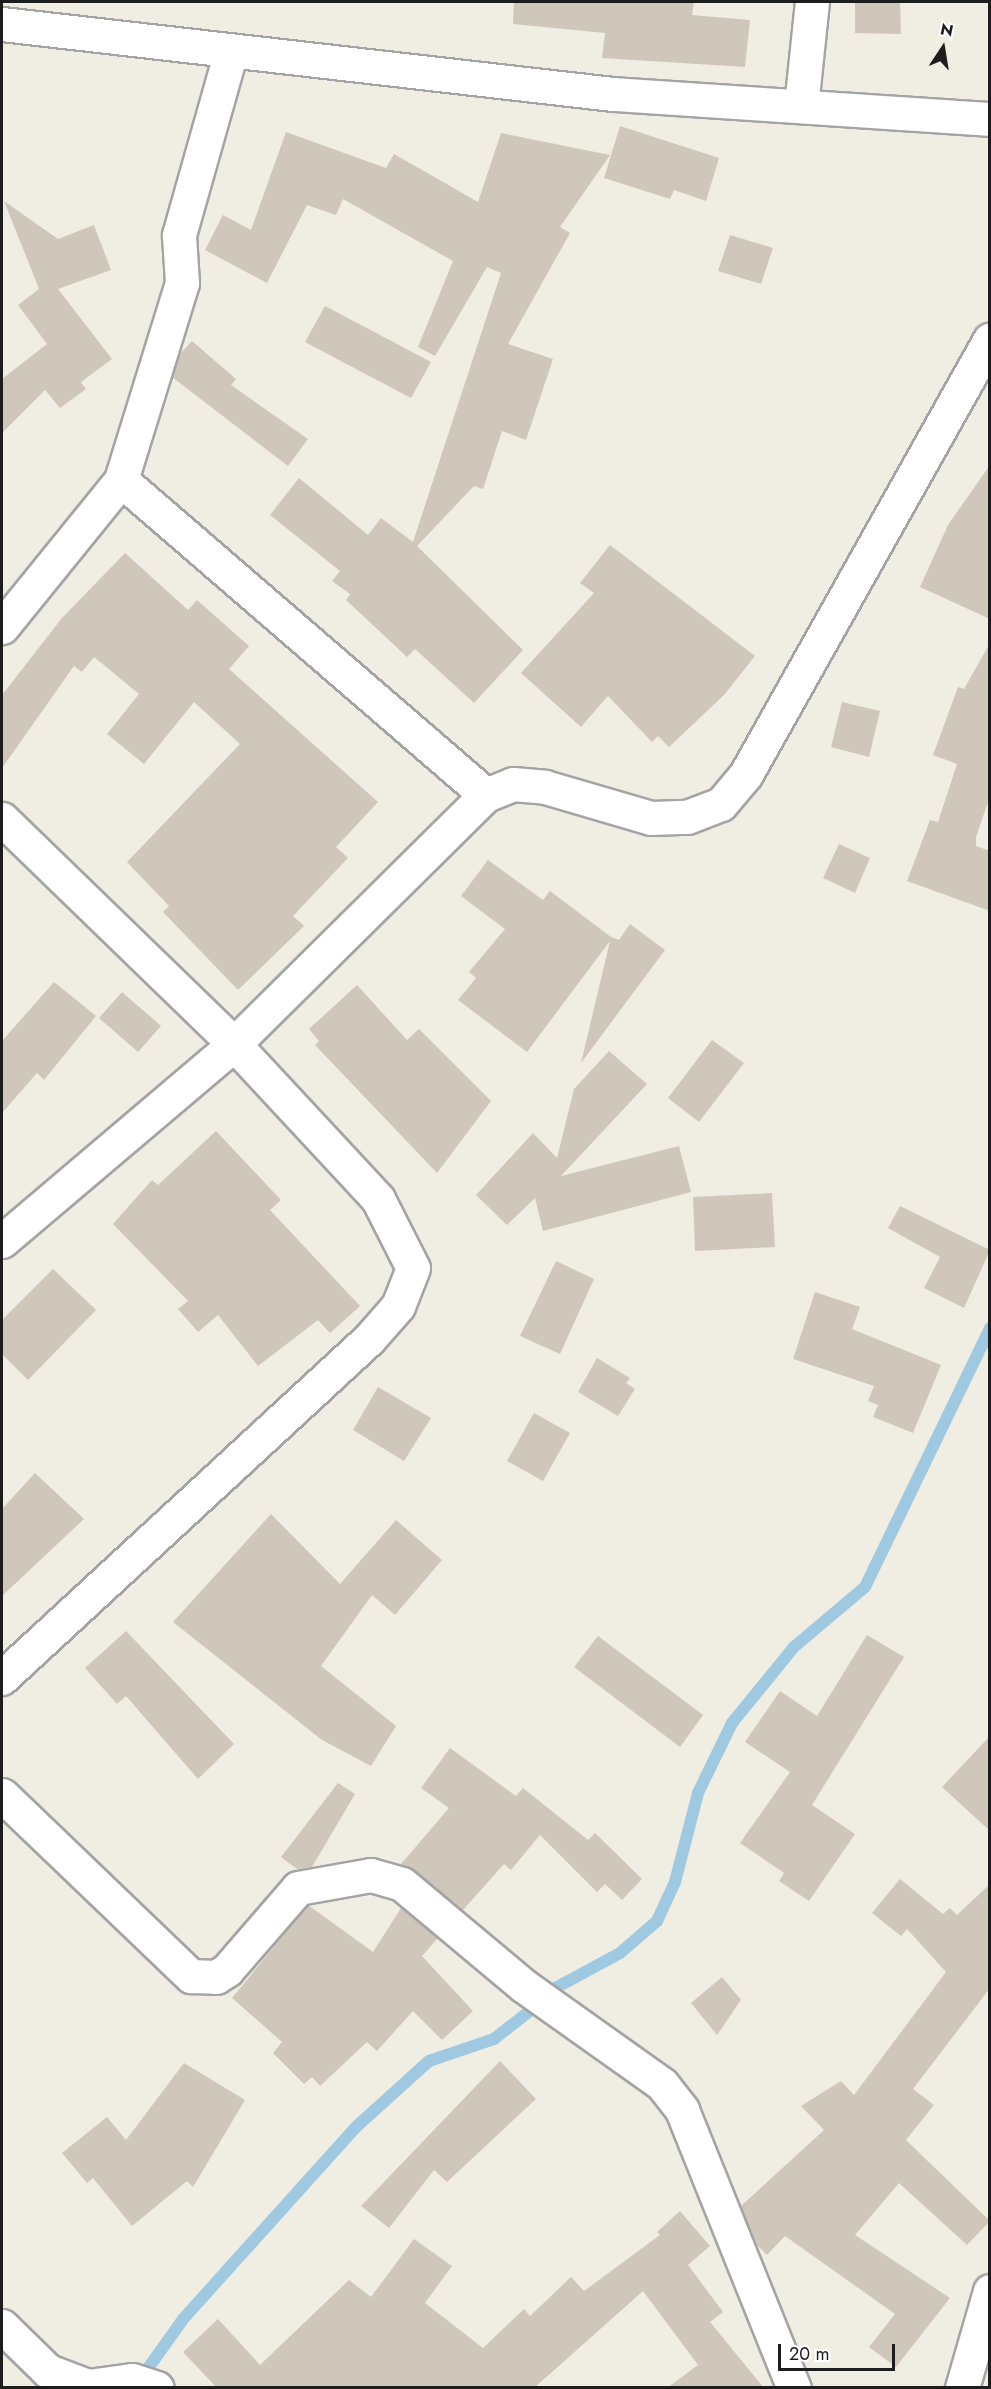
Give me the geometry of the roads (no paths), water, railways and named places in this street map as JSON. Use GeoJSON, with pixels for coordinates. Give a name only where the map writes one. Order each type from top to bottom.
{"type":"FeatureCollection","features":[{"type":"Feature","properties":{"kind":"street"},"geometry":{"type":"LineString","coordinates":[[801,106],[812,2]]}},
{"type":"Feature","properties":{"kind":"street"},"geometry":{"type":"LineString","coordinates":[[2,24],[613,94],[990,119]]}},
{"type":"Feature","properties":{"kind":"street"},"geometry":{"type":"LineString","coordinates":[[2,627],[122,480],[182,283],[179,235],[231,51]]}},
{"type":"Feature","properties":{"kind":"street"},"geometry":{"type":"LineString","coordinates":[[2,1241],[234,1044],[486,795],[513,784],[545,787],[651,818],[687,818],[721,804],[746,774],[990,340]]}},
{"type":"Feature","properties":{"kind":"street"},"geometry":{"type":"LineString","coordinates":[[122,480],[486,795]]}},
{"type":"Feature","properties":{"kind":"street"},"geometry":{"type":"LineString","coordinates":[[2,819],[234,1044],[378,1199],[407,1248],[414,1268],[410,1287],[369,1339],[2,1678]]}},
{"type":"Feature","properties":{"kind":"street"},"geometry":{"type":"LineString","coordinates":[[2,1796],[191,1976],[216,1977],[227,1970],[298,1888],[371,1875],[402,1884],[524,1986],[662,2084],[682,2110],[794,2388]]}},
{"type":"Feature","properties":{"kind":"street"},"geometry":{"type":"LineString","coordinates":[[962,2388],[990,2291]]}},
{"type":"Feature","properties":{"kind":"street"},"geometry":{"type":"LineString","coordinates":[[2,2326],[48,2370],[88,2386],[148,2384]]}},
{"type":"Feature","properties":{"kind":"waterway"},"geometry":{"type":"LineString","coordinates":[[548,1992],[620,1953],[657,1921],[675,1882],[698,1793],[732,1723],[794,1647],[865,1587],[990,1328]]}},
{"type":"Feature","properties":{"kind":"waterway"},"geometry":{"type":"LineString","coordinates":[[139,2381],[184,2318],[356,2127],[429,2061],[494,2039],[531,2010]]}}]}
